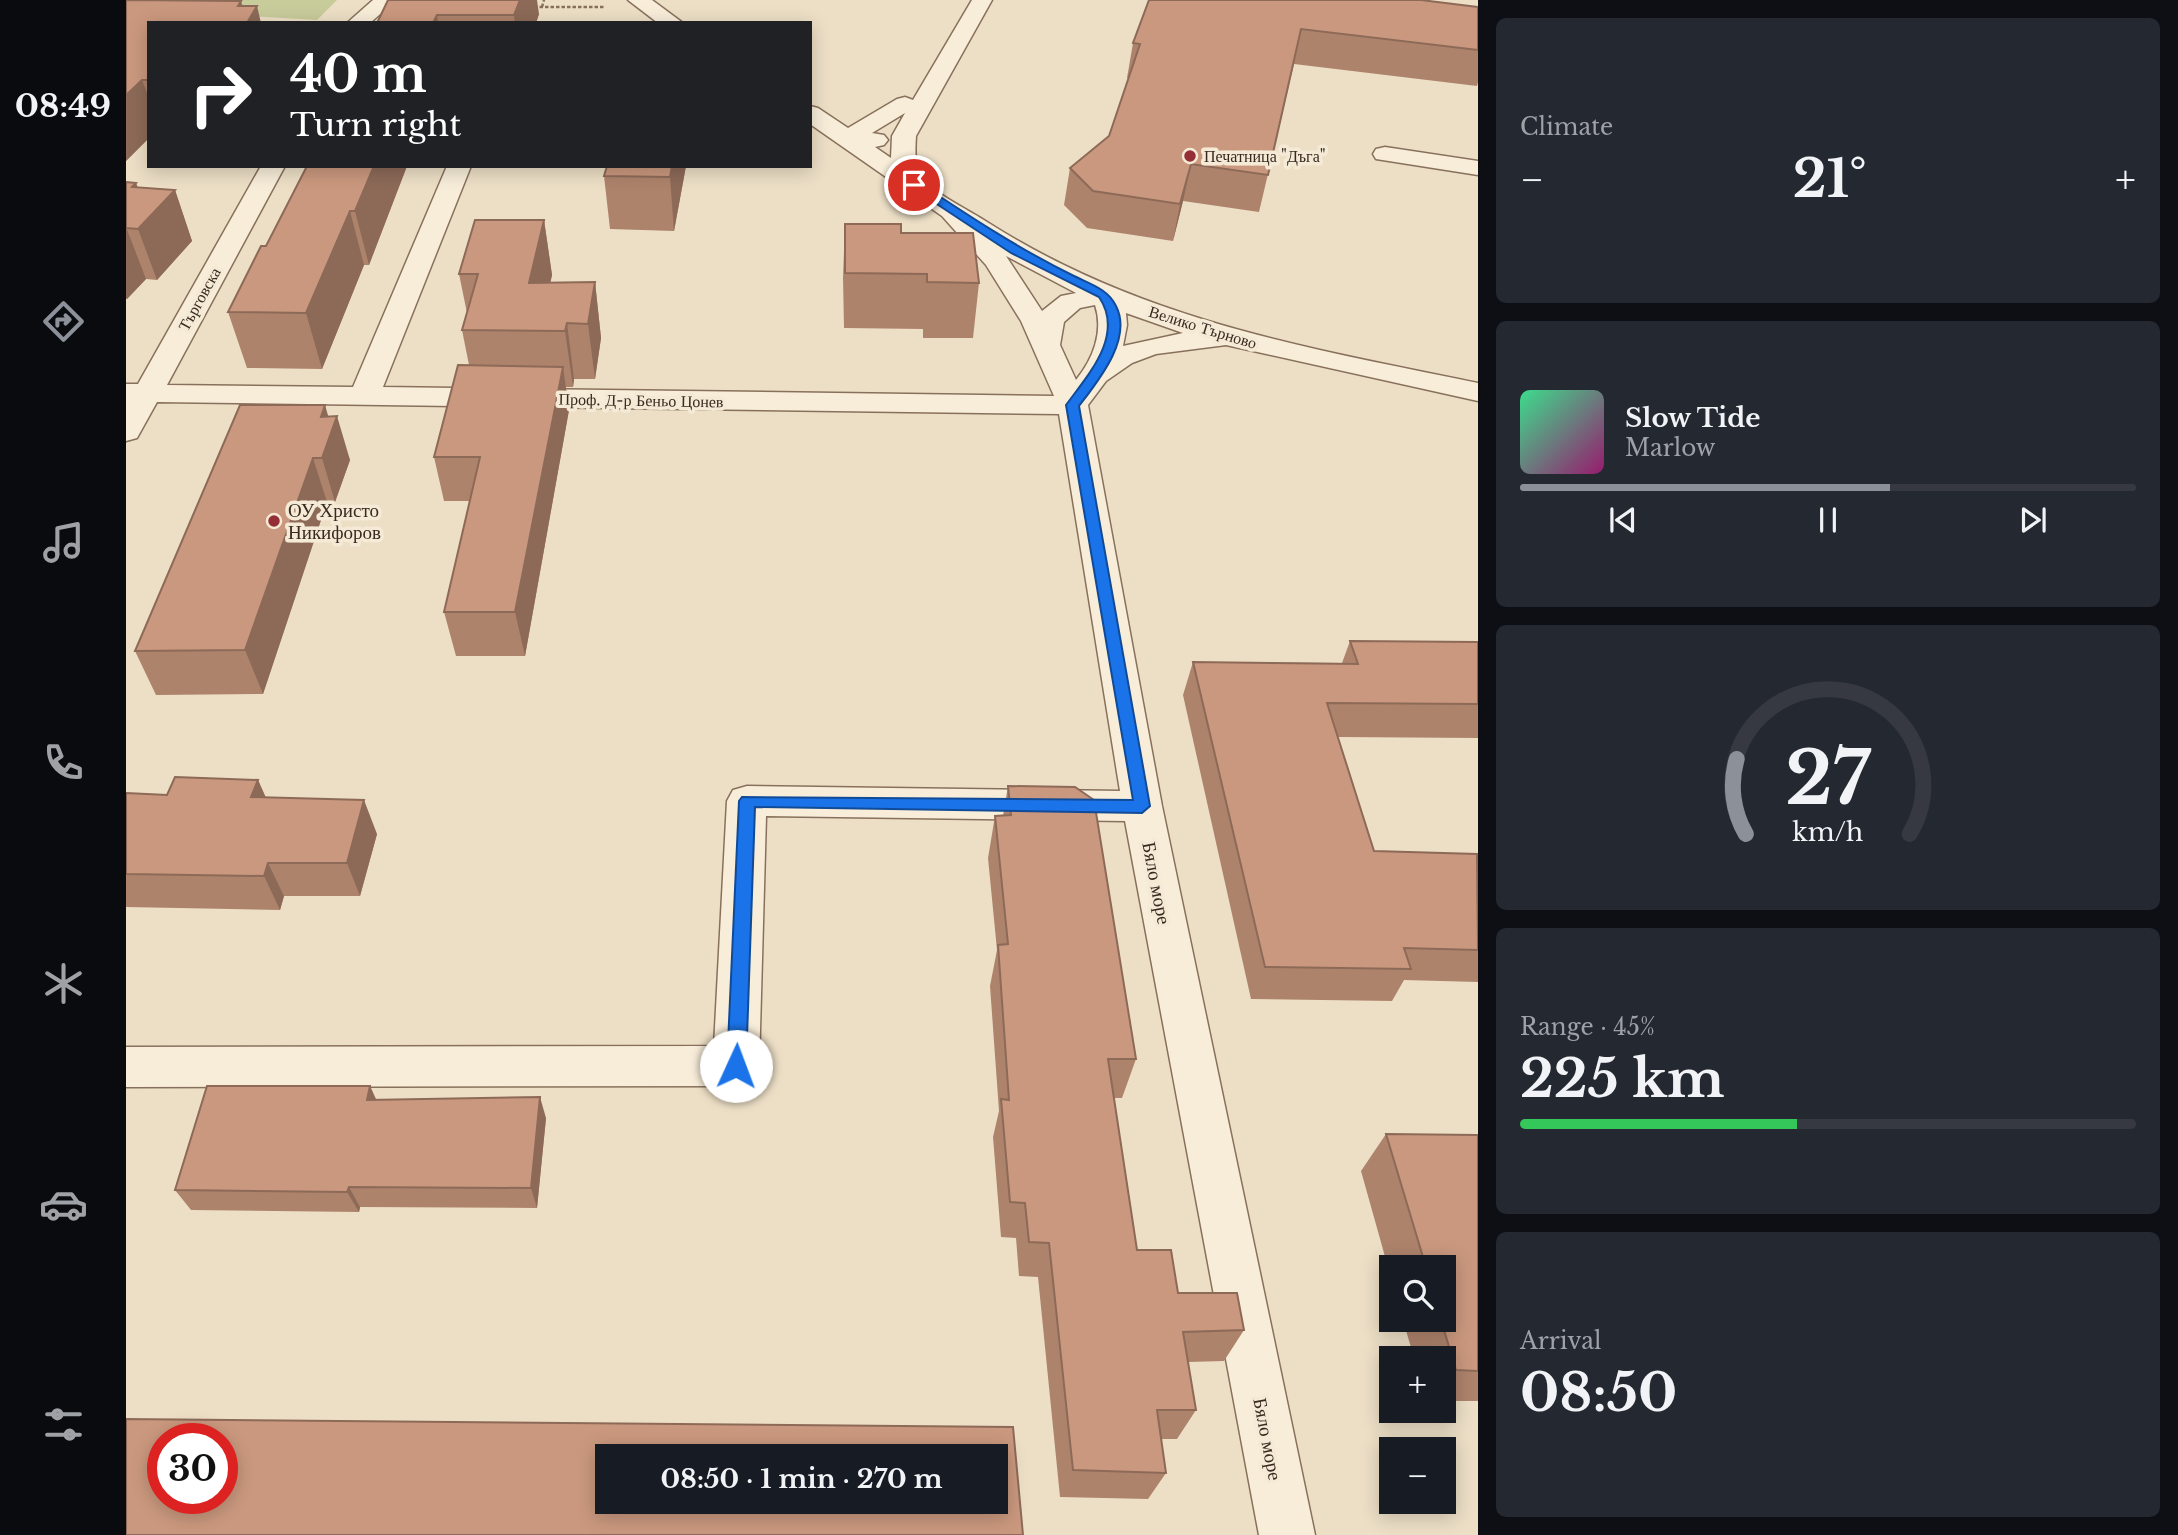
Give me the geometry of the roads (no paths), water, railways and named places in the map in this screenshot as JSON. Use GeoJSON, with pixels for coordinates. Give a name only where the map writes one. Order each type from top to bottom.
{"type":"FeatureCollection","features":[{"type":"Feature","properties":{"kind":"street"},"geometry":{"type":"LineString","coordinates":[[357,21],[373,0]]}},
{"type":"Feature","properties":{"kind":"street"},"geometry":{"type":"LineString","coordinates":[[359,21],[386,0]]}},
{"type":"Feature","properties":{"kind":"street"},"geometry":{"type":"LineString","coordinates":[[638,0],[670,21]]}},
{"type":"Feature","properties":{"kind":"street"},"geometry":{"type":"LineString","coordinates":[[852,142],[876,141],[896,134],[907,114],[927,93],[982,0]]}},
{"type":"Feature","properties":{"kind":"street"},"geometry":{"type":"LineString","coordinates":[[812,103],[907,114]]}},
{"type":"Feature","properties":{"kind":"street","name":"Велико Търново"},"geometry":{"type":"LineString","coordinates":[[812,114],[1015,251],[1103,295],[1229,338],[1478,392]]}},
{"type":"Feature","properties":{"kind":"street"},"geometry":{"type":"LineString","coordinates":[[907,114],[902,159],[914,185]]}},
{"type":"Feature","properties":{"kind":"street"},"geometry":{"type":"LineString","coordinates":[[1385,154],[1478,168]]}},
{"type":"Feature","properties":{"kind":"street","name":"Търговска"},"geometry":{"type":"LineString","coordinates":[[126,432],[136,394],[271,168]]}},
{"type":"Feature","properties":{"kind":"street"},"geometry":{"type":"LineString","coordinates":[[364,397],[458,168]]}},
{"type":"Feature","properties":{"kind":"street","name":"Бяло море"},"geometry":{"type":"LineString","coordinates":[[950,209],[996,261],[1035,321],[1046,344],[1085,390],[1142,806],[1287,1535]]}},
{"type":"Feature","properties":{"kind":"street"},"geometry":{"type":"LineString","coordinates":[[1046,344],[1051,319],[1071,302],[1103,295],[1112,308],[1114,336],[1085,390]]}},
{"type":"Feature","properties":{"kind":"street"},"geometry":{"type":"LineString","coordinates":[[1085,390],[1124,356],[1167,343],[1229,338]]}},
{"type":"Feature","properties":{"kind":"street","name":"Проф. Д-р Беньо Цонев"},"geometry":{"type":"LineString","coordinates":[[136,394],[364,397],[1085,390]]}},
{"type":"Feature","properties":{"kind":"street"},"geometry":{"type":"LineString","coordinates":[[126,1066],[169,1069],[736,1066],[747,801],[1142,806]]}},
{"type":"Feature","properties":{"kind":"place","name":"Печатница \"Дъга\""},"geometry":{"type":"Point","coordinates":[1190,156]}},
{"type":"Feature","properties":{"kind":"place","name":"ОУ Христо Никифоров"},"geometry":{"type":"Point","coordinates":[274,521]}}]}
